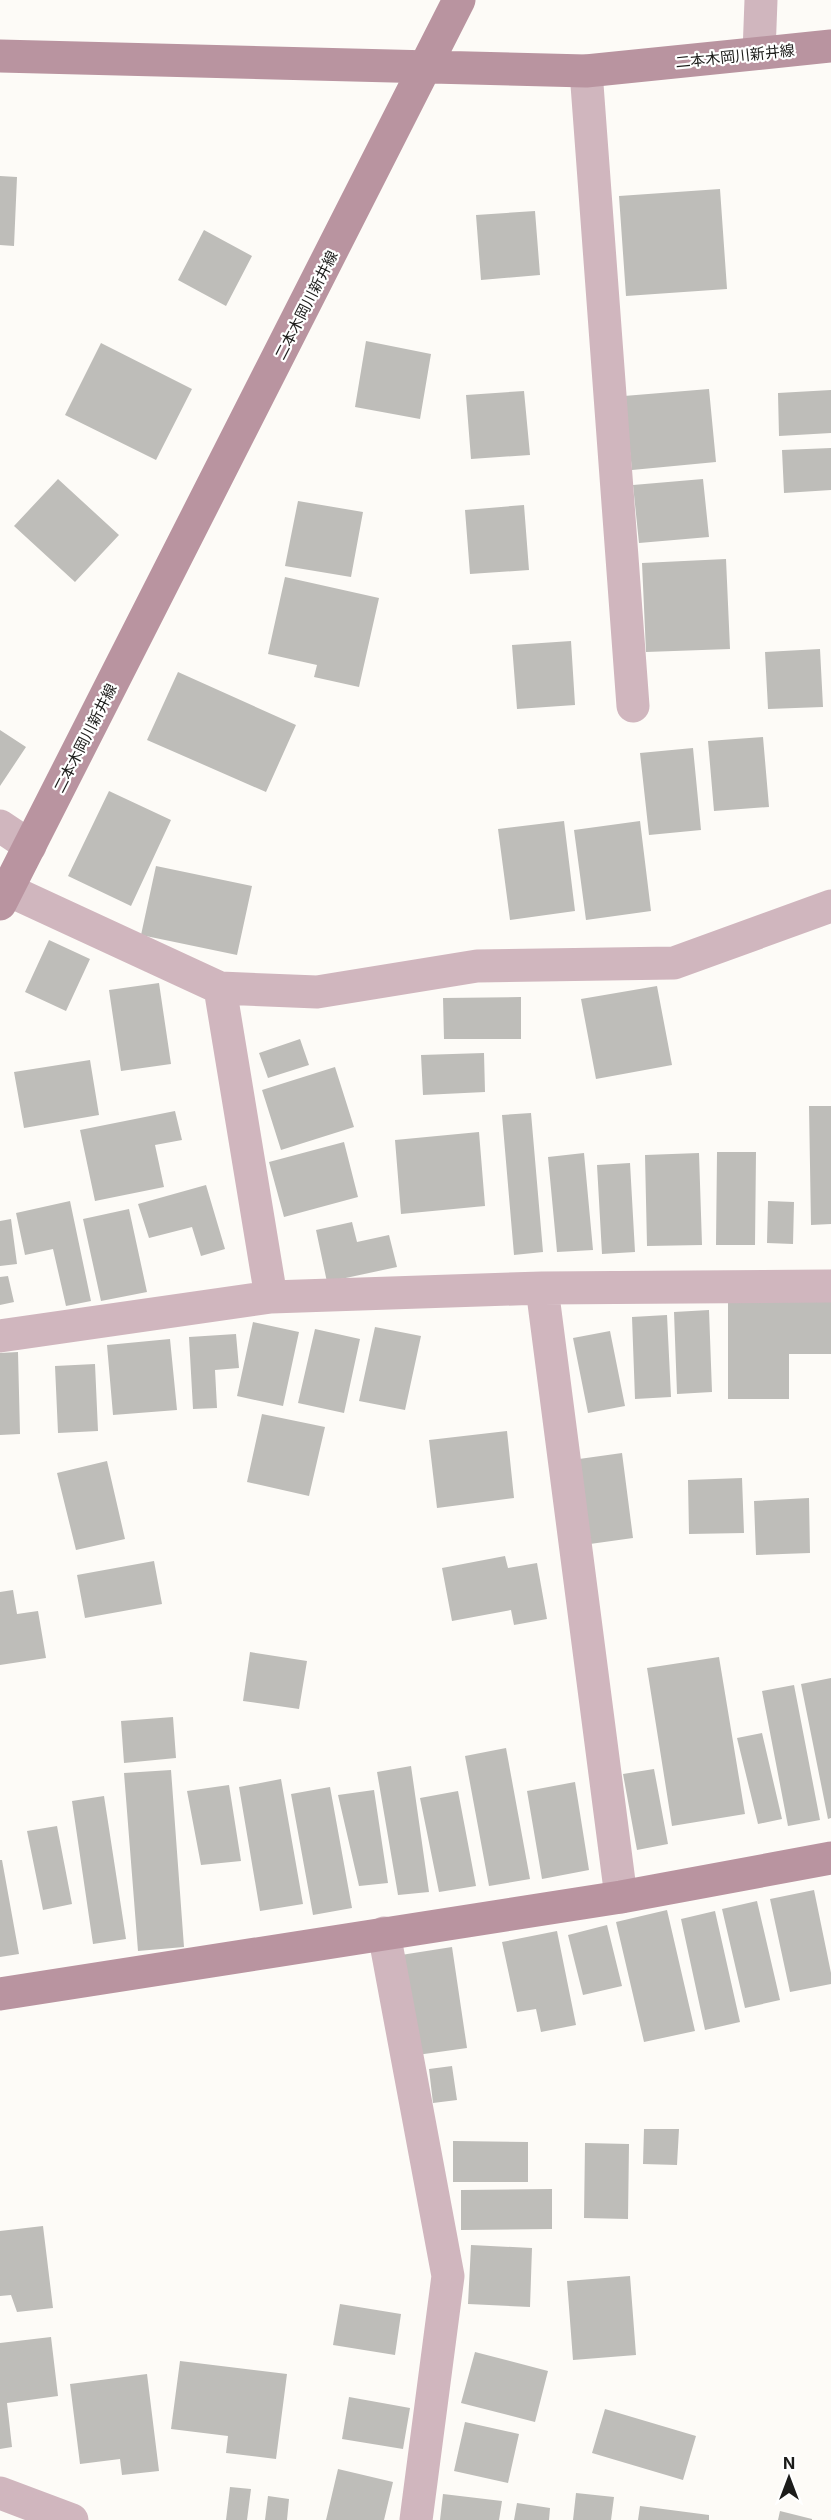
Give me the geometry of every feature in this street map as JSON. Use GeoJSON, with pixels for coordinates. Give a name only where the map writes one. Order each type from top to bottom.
{"type":"FeatureCollection","features":[{"type":"Feature","properties":{"kind":"street"},"geometry":{"type":"LineString","coordinates":[[0,56],[428,66],[459,0]]}},
{"type":"Feature","properties":{"kind":"street"},"geometry":{"type":"LineString","coordinates":[[759,53],[761,0]]}},
{"type":"Feature","properties":{"kind":"street","name":"二本木岡川新井線"},"geometry":{"type":"LineString","coordinates":[[4,897],[428,66],[586,71],[831,46]]}},
{"type":"Feature","properties":{"kind":"street"},"geometry":{"type":"LineString","coordinates":[[586,71],[633,706]]}},
{"type":"Feature","properties":{"kind":"street"},"geometry":{"type":"LineString","coordinates":[[0,826],[30,846]]}},
{"type":"Feature","properties":{"kind":"street"},"geometry":{"type":"LineString","coordinates":[[4,897],[220,988],[317,993],[477,966],[674,963],[831,906]]}},
{"type":"Feature","properties":{"kind":"street"},"geometry":{"type":"LineString","coordinates":[[220,988],[271,1297]]}},
{"type":"Feature","properties":{"kind":"street"},"geometry":{"type":"LineString","coordinates":[[0,1336],[271,1297],[542,1288],[831,1286]]}},
{"type":"Feature","properties":{"kind":"street"},"geometry":{"type":"LineString","coordinates":[[542,1288],[621,1897]]}},
{"type":"Feature","properties":{"kind":"street"},"geometry":{"type":"LineString","coordinates":[[0,1994],[621,1897],[831,1858]]}},
{"type":"Feature","properties":{"kind":"street"},"geometry":{"type":"LineString","coordinates":[[384,1933],[448,2276],[416,2520]]}},
{"type":"Feature","properties":{"kind":"street"},"geometry":{"type":"LineString","coordinates":[[0,2493],[72,2520]]}},
{"type":"Feature","properties":{"kind":"building"},"geometry":{"type":"Polygon","coordinates":[[[0,176],[17,177],[14,246],[0,245],[0,176]]]}},
{"type":"Feature","properties":{"kind":"building"},"geometry":{"type":"Polygon","coordinates":[[[720,189],[727,289],[626,296],[619,196],[720,189]]]}},
{"type":"Feature","properties":{"kind":"building"},"geometry":{"type":"Polygon","coordinates":[[[535,211],[540,275],[481,280],[476,215],[535,211]]]}},
{"type":"Feature","properties":{"kind":"building"},"geometry":{"type":"Polygon","coordinates":[[[204,230],[252,256],[226,306],[178,280],[204,230]]]}},
{"type":"Feature","properties":{"kind":"building"},"geometry":{"type":"Polygon","coordinates":[[[366,341],[431,354],[420,419],[355,407],[366,341]]]}},
{"type":"Feature","properties":{"kind":"building"},"geometry":{"type":"Polygon","coordinates":[[[101,343],[192,389],[156,460],[65,415],[101,343]]]}},
{"type":"Feature","properties":{"kind":"building"},"geometry":{"type":"Polygon","coordinates":[[[709,389],[716,462],[632,470],[624,396],[709,389]]]}},
{"type":"Feature","properties":{"kind":"building"},"geometry":{"type":"Polygon","coordinates":[[[831,390],[831,433],[779,436],[778,393],[831,390]]]}},
{"type":"Feature","properties":{"kind":"building"},"geometry":{"type":"Polygon","coordinates":[[[524,391],[530,455],[471,459],[466,395],[524,391]]]}},
{"type":"Feature","properties":{"kind":"building"},"geometry":{"type":"Polygon","coordinates":[[[831,448],[831,490],[784,493],[782,450],[831,448]]]}},
{"type":"Feature","properties":{"kind":"building"},"geometry":{"type":"Polygon","coordinates":[[[58,479],[119,535],[75,582],[14,526],[58,479]]]}},
{"type":"Feature","properties":{"kind":"building"},"geometry":{"type":"Polygon","coordinates":[[[703,479],[709,537],[639,543],[633,485],[703,479]]]}},
{"type":"Feature","properties":{"kind":"building"},"geometry":{"type":"Polygon","coordinates":[[[298,501],[363,512],[351,577],[285,566],[298,501]]]}},
{"type":"Feature","properties":{"kind":"building"},"geometry":{"type":"Polygon","coordinates":[[[524,505],[529,570],[470,574],[465,510],[524,505]]]}},
{"type":"Feature","properties":{"kind":"building"},"geometry":{"type":"Polygon","coordinates":[[[726,559],[730,649],[646,652],[642,563],[726,559]]]}},
{"type":"Feature","properties":{"kind":"building"},"geometry":{"type":"Polygon","coordinates":[[[285,577],[379,598],[359,687],[314,677],[317,665],[268,654],[285,577]]]}},
{"type":"Feature","properties":{"kind":"building"},"geometry":{"type":"Polygon","coordinates":[[[571,641],[575,705],[517,709],[512,645],[571,641]]]}},
{"type":"Feature","properties":{"kind":"building"},"geometry":{"type":"Polygon","coordinates":[[[820,649],[823,707],[768,709],[765,652],[820,649]]]}},
{"type":"Feature","properties":{"kind":"building"},"geometry":{"type":"Polygon","coordinates":[[[178,672],[296,725],[266,792],[147,740],[178,672]]]}},
{"type":"Feature","properties":{"kind":"building"},"geometry":{"type":"Polygon","coordinates":[[[0,730],[26,747],[0,786],[0,730]]]}},
{"type":"Feature","properties":{"kind":"building"},"geometry":{"type":"Polygon","coordinates":[[[763,737],[769,807],[714,811],[708,741],[763,737]]]}},
{"type":"Feature","properties":{"kind":"building"},"geometry":{"type":"Polygon","coordinates":[[[693,748],[701,830],[649,835],[640,753],[693,748]]]}},
{"type":"Feature","properties":{"kind":"building"},"geometry":{"type":"Polygon","coordinates":[[[109,791],[171,820],[131,906],[68,876],[109,791]]]}},
{"type":"Feature","properties":{"kind":"building"},"geometry":{"type":"Polygon","coordinates":[[[564,821],[575,911],[510,920],[498,829],[564,821]]]}},
{"type":"Feature","properties":{"kind":"building"},"geometry":{"type":"Polygon","coordinates":[[[640,821],[651,911],[586,920],[574,830],[640,821]]]}},
{"type":"Feature","properties":{"kind":"building"},"geometry":{"type":"Polygon","coordinates":[[[156,866],[252,886],[237,955],[141,935],[156,866]]]}},
{"type":"Feature","properties":{"kind":"building"},"geometry":{"type":"Polygon","coordinates":[[[49,940],[90,959],[66,1011],[25,992],[49,940]]]}},
{"type":"Feature","properties":{"kind":"building"},"geometry":{"type":"Polygon","coordinates":[[[159,983],[171,1064],[121,1071],[109,990],[159,983]]]}},
{"type":"Feature","properties":{"kind":"building"},"geometry":{"type":"Polygon","coordinates":[[[657,986],[672,1065],[596,1079],[581,999],[657,986]]]}},
{"type":"Feature","properties":{"kind":"building"},"geometry":{"type":"Polygon","coordinates":[[[521,997],[521,1039],[444,1039],[443,998],[521,997]]]}},
{"type":"Feature","properties":{"kind":"building"},"geometry":{"type":"Polygon","coordinates":[[[300,1039],[309,1065],[268,1078],[259,1053],[300,1039]]]}},
{"type":"Feature","properties":{"kind":"building"},"geometry":{"type":"Polygon","coordinates":[[[484,1053],[485,1092],[423,1095],[421,1055],[484,1053]]]}},
{"type":"Feature","properties":{"kind":"building"},"geometry":{"type":"Polygon","coordinates":[[[90,1060],[99,1115],[24,1128],[14,1072],[90,1060]]]}},
{"type":"Feature","properties":{"kind":"building"},"geometry":{"type":"Polygon","coordinates":[[[335,1067],[354,1127],[281,1150],[262,1090],[335,1067]]]}},
{"type":"Feature","properties":{"kind":"building"},"geometry":{"type":"Polygon","coordinates":[[[809,1106],[831,1106],[831,1224],[811,1225],[809,1106]]]}},
{"type":"Feature","properties":{"kind":"building"},"geometry":{"type":"Polygon","coordinates":[[[175,1111],[182,1140],[155,1145],[164,1187],[95,1201],[80,1130],[175,1111]]]}},
{"type":"Feature","properties":{"kind":"building"},"geometry":{"type":"Polygon","coordinates":[[[531,1113],[543,1252],[514,1255],[502,1115],[531,1113]]]}},
{"type":"Feature","properties":{"kind":"building"},"geometry":{"type":"Polygon","coordinates":[[[479,1132],[485,1206],[401,1214],[395,1140],[479,1132]]]}},
{"type":"Feature","properties":{"kind":"building"},"geometry":{"type":"Polygon","coordinates":[[[344,1142],[358,1197],[284,1217],[269,1162],[344,1142]]]}},
{"type":"Feature","properties":{"kind":"building"},"geometry":{"type":"Polygon","coordinates":[[[717,1152],[756,1152],[755,1245],[716,1245],[717,1152]]]}},
{"type":"Feature","properties":{"kind":"building"},"geometry":{"type":"Polygon","coordinates":[[[584,1153],[593,1250],[557,1252],[548,1157],[584,1153]]]}},
{"type":"Feature","properties":{"kind":"building"},"geometry":{"type":"Polygon","coordinates":[[[699,1153],[702,1245],[647,1246],[645,1155],[699,1153]]]}},
{"type":"Feature","properties":{"kind":"building"},"geometry":{"type":"Polygon","coordinates":[[[630,1163],[635,1252],[602,1254],[597,1165],[630,1163]]]}},
{"type":"Feature","properties":{"kind":"building"},"geometry":{"type":"Polygon","coordinates":[[[206,1185],[225,1249],[201,1256],[192,1227],[149,1238],[138,1204],[206,1185]]]}},
{"type":"Feature","properties":{"kind":"building"},"geometry":{"type":"Polygon","coordinates":[[[70,1201],[91,1301],[66,1306],[53,1249],[25,1255],[16,1213],[70,1201]]]}},
{"type":"Feature","properties":{"kind":"building"},"geometry":{"type":"Polygon","coordinates":[[[768,1201],[794,1202],[793,1244],[767,1243],[768,1201]]]}},
{"type":"Feature","properties":{"kind":"building"},"geometry":{"type":"Polygon","coordinates":[[[129,1209],[147,1292],[101,1301],[83,1219],[129,1209]]]}},
{"type":"Feature","properties":{"kind":"building"},"geometry":{"type":"Polygon","coordinates":[[[11,1219],[17,1264],[0,1266],[0,1221],[11,1219]]]}},
{"type":"Feature","properties":{"kind":"building"},"geometry":{"type":"Polygon","coordinates":[[[352,1222],[357,1242],[389,1235],[397,1267],[327,1282],[316,1230],[352,1222]]]}},
{"type":"Feature","properties":{"kind":"building"},"geometry":{"type":"Polygon","coordinates":[[[8,1276],[14,1302],[0,1305],[0,1277],[8,1276]]]}},
{"type":"Feature","properties":{"kind":"building"},"geometry":{"type":"Polygon","coordinates":[[[831,1301],[831,1354],[789,1354],[789,1399],[728,1399],[728,1302],[831,1301]]]}},
{"type":"Feature","properties":{"kind":"building"},"geometry":{"type":"Polygon","coordinates":[[[709,1310],[712,1392],[677,1394],[674,1312],[709,1310]]]}},
{"type":"Feature","properties":{"kind":"building"},"geometry":{"type":"Polygon","coordinates":[[[667,1315],[671,1397],[635,1399],[632,1317],[667,1315]]]}},
{"type":"Feature","properties":{"kind":"building"},"geometry":{"type":"Polygon","coordinates":[[[253,1322],[299,1332],[283,1406],[237,1396],[253,1322]]]}},
{"type":"Feature","properties":{"kind":"building"},"geometry":{"type":"Polygon","coordinates":[[[375,1327],[421,1336],[405,1410],[359,1401],[375,1327]]]}},
{"type":"Feature","properties":{"kind":"building"},"geometry":{"type":"Polygon","coordinates":[[[315,1329],[360,1339],[344,1413],[298,1403],[315,1329]]]}},
{"type":"Feature","properties":{"kind":"building"},"geometry":{"type":"Polygon","coordinates":[[[610,1331],[625,1406],[588,1413],[573,1338],[610,1331]]]}},
{"type":"Feature","properties":{"kind":"building"},"geometry":{"type":"Polygon","coordinates":[[[236,1334],[239,1368],[215,1370],[217,1408],[193,1409],[189,1337],[236,1334]]]}},
{"type":"Feature","properties":{"kind":"building"},"geometry":{"type":"Polygon","coordinates":[[[170,1339],[177,1410],[113,1415],[107,1345],[170,1339]]]}},
{"type":"Feature","properties":{"kind":"building"},"geometry":{"type":"Polygon","coordinates":[[[18,1352],[20,1434],[0,1435],[0,1353],[18,1352]]]}},
{"type":"Feature","properties":{"kind":"building"},"geometry":{"type":"Polygon","coordinates":[[[95,1364],[98,1431],[58,1433],[55,1366],[95,1364]]]}},
{"type":"Feature","properties":{"kind":"building"},"geometry":{"type":"Polygon","coordinates":[[[262,1414],[325,1427],[309,1496],[247,1482],[262,1414]]]}},
{"type":"Feature","properties":{"kind":"building"},"geometry":{"type":"Polygon","coordinates":[[[507,1431],[514,1498],[437,1508],[429,1440],[507,1431]]]}},
{"type":"Feature","properties":{"kind":"building"},"geometry":{"type":"Polygon","coordinates":[[[622,1453],[633,1538],[590,1544],[579,1459],[622,1453]]]}},
{"type":"Feature","properties":{"kind":"building"},"geometry":{"type":"Polygon","coordinates":[[[107,1461],[125,1539],[76,1550],[57,1473],[107,1461]]]}},
{"type":"Feature","properties":{"kind":"building"},"geometry":{"type":"Polygon","coordinates":[[[742,1478],[744,1533],[689,1534],[688,1480],[742,1478]]]}},
{"type":"Feature","properties":{"kind":"building"},"geometry":{"type":"Polygon","coordinates":[[[809,1498],[810,1553],[756,1555],[754,1501],[809,1498]]]}},
{"type":"Feature","properties":{"kind":"building"},"geometry":{"type":"Polygon","coordinates":[[[505,1556],[508,1568],[537,1563],[547,1619],[514,1625],[511,1610],[452,1621],[442,1568],[505,1556]]]}},
{"type":"Feature","properties":{"kind":"building"},"geometry":{"type":"Polygon","coordinates":[[[154,1561],[162,1604],[85,1618],[77,1575],[154,1561]]]}},
{"type":"Feature","properties":{"kind":"building"},"geometry":{"type":"Polygon","coordinates":[[[13,1590],[17,1614],[38,1611],[46,1658],[0,1665],[0,1592],[13,1590]]]}},
{"type":"Feature","properties":{"kind":"building"},"geometry":{"type":"Polygon","coordinates":[[[250,1652],[307,1661],[299,1709],[243,1701],[250,1652]]]}},
{"type":"Feature","properties":{"kind":"building"},"geometry":{"type":"Polygon","coordinates":[[[719,1657],[745,1814],[672,1826],[647,1668],[719,1657]]]}},
{"type":"Feature","properties":{"kind":"building"},"geometry":{"type":"Polygon","coordinates":[[[831,1678],[831,1818],[828,1819],[801,1684],[831,1678]]]}},
{"type":"Feature","properties":{"kind":"building"},"geometry":{"type":"Polygon","coordinates":[[[794,1685],[820,1820],[788,1826],[762,1691],[794,1685]]]}},
{"type":"Feature","properties":{"kind":"building"},"geometry":{"type":"Polygon","coordinates":[[[173,1717],[176,1758],[124,1763],[121,1721],[173,1717]]]}},
{"type":"Feature","properties":{"kind":"building"},"geometry":{"type":"Polygon","coordinates":[[[762,1733],[782,1819],[758,1824],[737,1738],[762,1733]]]}},
{"type":"Feature","properties":{"kind":"building"},"geometry":{"type":"Polygon","coordinates":[[[506,1748],[530,1879],[489,1886],[465,1756],[506,1748]]]}},
{"type":"Feature","properties":{"kind":"building"},"geometry":{"type":"Polygon","coordinates":[[[411,1766],[429,1892],[398,1895],[377,1772],[411,1766]]]}},
{"type":"Feature","properties":{"kind":"building"},"geometry":{"type":"Polygon","coordinates":[[[654,1769],[668,1844],[637,1850],[623,1774],[654,1769]]]}},
{"type":"Feature","properties":{"kind":"building"},"geometry":{"type":"Polygon","coordinates":[[[171,1770],[184,1947],[138,1951],[124,1773],[171,1770]]]}},
{"type":"Feature","properties":{"kind":"building"},"geometry":{"type":"Polygon","coordinates":[[[281,1779],[303,1904],[260,1911],[239,1787],[281,1779]]]}},
{"type":"Feature","properties":{"kind":"building"},"geometry":{"type":"Polygon","coordinates":[[[575,1782],[589,1870],[542,1879],[527,1791],[575,1782]]]}},
{"type":"Feature","properties":{"kind":"building"},"geometry":{"type":"Polygon","coordinates":[[[229,1785],[241,1861],[201,1865],[187,1791],[229,1785]]]}},
{"type":"Feature","properties":{"kind":"building"},"geometry":{"type":"Polygon","coordinates":[[[330,1787],[352,1908],[313,1915],[291,1794],[330,1787]]]}},
{"type":"Feature","properties":{"kind":"building"},"geometry":{"type":"Polygon","coordinates":[[[374,1790],[388,1883],[359,1886],[338,1795],[374,1790]]]}},
{"type":"Feature","properties":{"kind":"building"},"geometry":{"type":"Polygon","coordinates":[[[458,1791],[476,1886],[439,1892],[420,1798],[458,1791]]]}},
{"type":"Feature","properties":{"kind":"building"},"geometry":{"type":"Polygon","coordinates":[[[104,1796],[126,1939],[93,1944],[72,1801],[104,1796]]]}},
{"type":"Feature","properties":{"kind":"building"},"geometry":{"type":"Polygon","coordinates":[[[57,1826],[72,1904],[43,1910],[27,1831],[57,1826]]]}},
{"type":"Feature","properties":{"kind":"building"},"geometry":{"type":"Polygon","coordinates":[[[0,1860],[2,1860],[19,1954],[0,1957],[0,1860]]]}},
{"type":"Feature","properties":{"kind":"building"},"geometry":{"type":"Polygon","coordinates":[[[814,1890],[831,1973],[831,1984],[790,1992],[770,1899],[814,1890]]]}},
{"type":"Feature","properties":{"kind":"building"},"geometry":{"type":"Polygon","coordinates":[[[757,1901],[780,2000],[745,2008],[722,1909],[757,1901]]]}},
{"type":"Feature","properties":{"kind":"building"},"geometry":{"type":"Polygon","coordinates":[[[667,1910],[695,2031],[644,2042],[616,1922],[667,1910]]]}},
{"type":"Feature","properties":{"kind":"building"},"geometry":{"type":"Polygon","coordinates":[[[715,1911],[740,2022],[705,2030],[681,1919],[715,1911]]]}},
{"type":"Feature","properties":{"kind":"building"},"geometry":{"type":"Polygon","coordinates":[[[607,1925],[622,1986],[583,1995],[568,1935],[607,1925]]]}},
{"type":"Feature","properties":{"kind":"building"},"geometry":{"type":"Polygon","coordinates":[[[557,1931],[576,2025],[541,2032],[536,2009],[517,2012],[502,1942],[557,1931]]]}},
{"type":"Feature","properties":{"kind":"building"},"geometry":{"type":"Polygon","coordinates":[[[452,1947],[467,2048],[417,2055],[401,1955],[452,1947]]]}},
{"type":"Feature","properties":{"kind":"building"},"geometry":{"type":"Polygon","coordinates":[[[452,2066],[457,2100],[433,2103],[429,2069],[452,2066]]]}},
{"type":"Feature","properties":{"kind":"building"},"geometry":{"type":"Polygon","coordinates":[[[644,2129],[679,2129],[677,2165],[643,2164],[644,2129]]]}},
{"type":"Feature","properties":{"kind":"building"},"geometry":{"type":"Polygon","coordinates":[[[453,2141],[528,2142],[528,2182],[453,2182],[453,2141]]]}},
{"type":"Feature","properties":{"kind":"building"},"geometry":{"type":"Polygon","coordinates":[[[585,2143],[629,2144],[628,2219],[584,2218],[585,2143]]]}},
{"type":"Feature","properties":{"kind":"building"},"geometry":{"type":"Polygon","coordinates":[[[552,2189],[552,2229],[461,2230],[461,2190],[552,2189]]]}},
{"type":"Feature","properties":{"kind":"building"},"geometry":{"type":"Polygon","coordinates":[[[43,2226],[53,2308],[17,2312],[11,2295],[0,2296],[0,2231],[43,2226]]]}},
{"type":"Feature","properties":{"kind":"building"},"geometry":{"type":"Polygon","coordinates":[[[471,2245],[532,2248],[530,2307],[468,2304],[471,2245]]]}},
{"type":"Feature","properties":{"kind":"building"},"geometry":{"type":"Polygon","coordinates":[[[630,2276],[636,2355],[573,2360],[567,2281],[630,2276]]]}},
{"type":"Feature","properties":{"kind":"building"},"geometry":{"type":"Polygon","coordinates":[[[340,2304],[401,2314],[395,2355],[333,2345],[340,2304]]]}},
{"type":"Feature","properties":{"kind":"building"},"geometry":{"type":"Polygon","coordinates":[[[51,2337],[58,2396],[7,2403],[12,2447],[0,2449],[0,2343],[51,2337]]]}},
{"type":"Feature","properties":{"kind":"building"},"geometry":{"type":"Polygon","coordinates":[[[475,2352],[548,2371],[535,2422],[461,2403],[475,2352]]]}},
{"type":"Feature","properties":{"kind":"building"},"geometry":{"type":"Polygon","coordinates":[[[180,2361],[287,2374],[276,2459],[226,2453],[228,2436],[171,2429],[180,2361]]]}},
{"type":"Feature","properties":{"kind":"building"},"geometry":{"type":"Polygon","coordinates":[[[147,2374],[159,2471],[122,2475],[120,2459],[80,2464],[70,2384],[147,2374]]]}},
{"type":"Feature","properties":{"kind":"building"},"geometry":{"type":"Polygon","coordinates":[[[349,2397],[410,2408],[403,2449],[342,2439],[349,2397]]]}},
{"type":"Feature","properties":{"kind":"building"},"geometry":{"type":"Polygon","coordinates":[[[605,2409],[696,2436],[683,2480],[592,2453],[605,2409]]]}},
{"type":"Feature","properties":{"kind":"building"},"geometry":{"type":"Polygon","coordinates":[[[465,2422],[519,2434],[508,2483],[454,2471],[465,2422]]]}},
{"type":"Feature","properties":{"kind":"building"},"geometry":{"type":"Polygon","coordinates":[[[338,2469],[393,2482],[384,2520],[326,2520],[338,2469]]]}},
{"type":"Feature","properties":{"kind":"building"},"geometry":{"type":"Polygon","coordinates":[[[230,2487],[251,2489],[247,2520],[226,2520],[230,2487]]]}},
{"type":"Feature","properties":{"kind":"building"},"geometry":{"type":"Polygon","coordinates":[[[576,2493],[614,2497],[611,2520],[573,2520],[576,2493]]]}},
{"type":"Feature","properties":{"kind":"building"},"geometry":{"type":"Polygon","coordinates":[[[443,2494],[502,2501],[499,2520],[440,2520],[443,2494]]]}},
{"type":"Feature","properties":{"kind":"building"},"geometry":{"type":"Polygon","coordinates":[[[268,2496],[289,2499],[287,2520],[265,2520],[268,2496]]]}},
{"type":"Feature","properties":{"kind":"building"},"geometry":{"type":"Polygon","coordinates":[[[517,2503],[550,2508],[549,2520],[514,2520],[517,2503]]]}},
{"type":"Feature","properties":{"kind":"building"},"geometry":{"type":"Polygon","coordinates":[[[640,2506],[709,2515],[709,2520],[638,2520],[640,2506]]]}},
{"type":"Feature","properties":{"kind":"building"},"geometry":{"type":"Polygon","coordinates":[[[780,2511],[812,2519],[812,2520],[778,2520],[780,2511]]]}}]}
